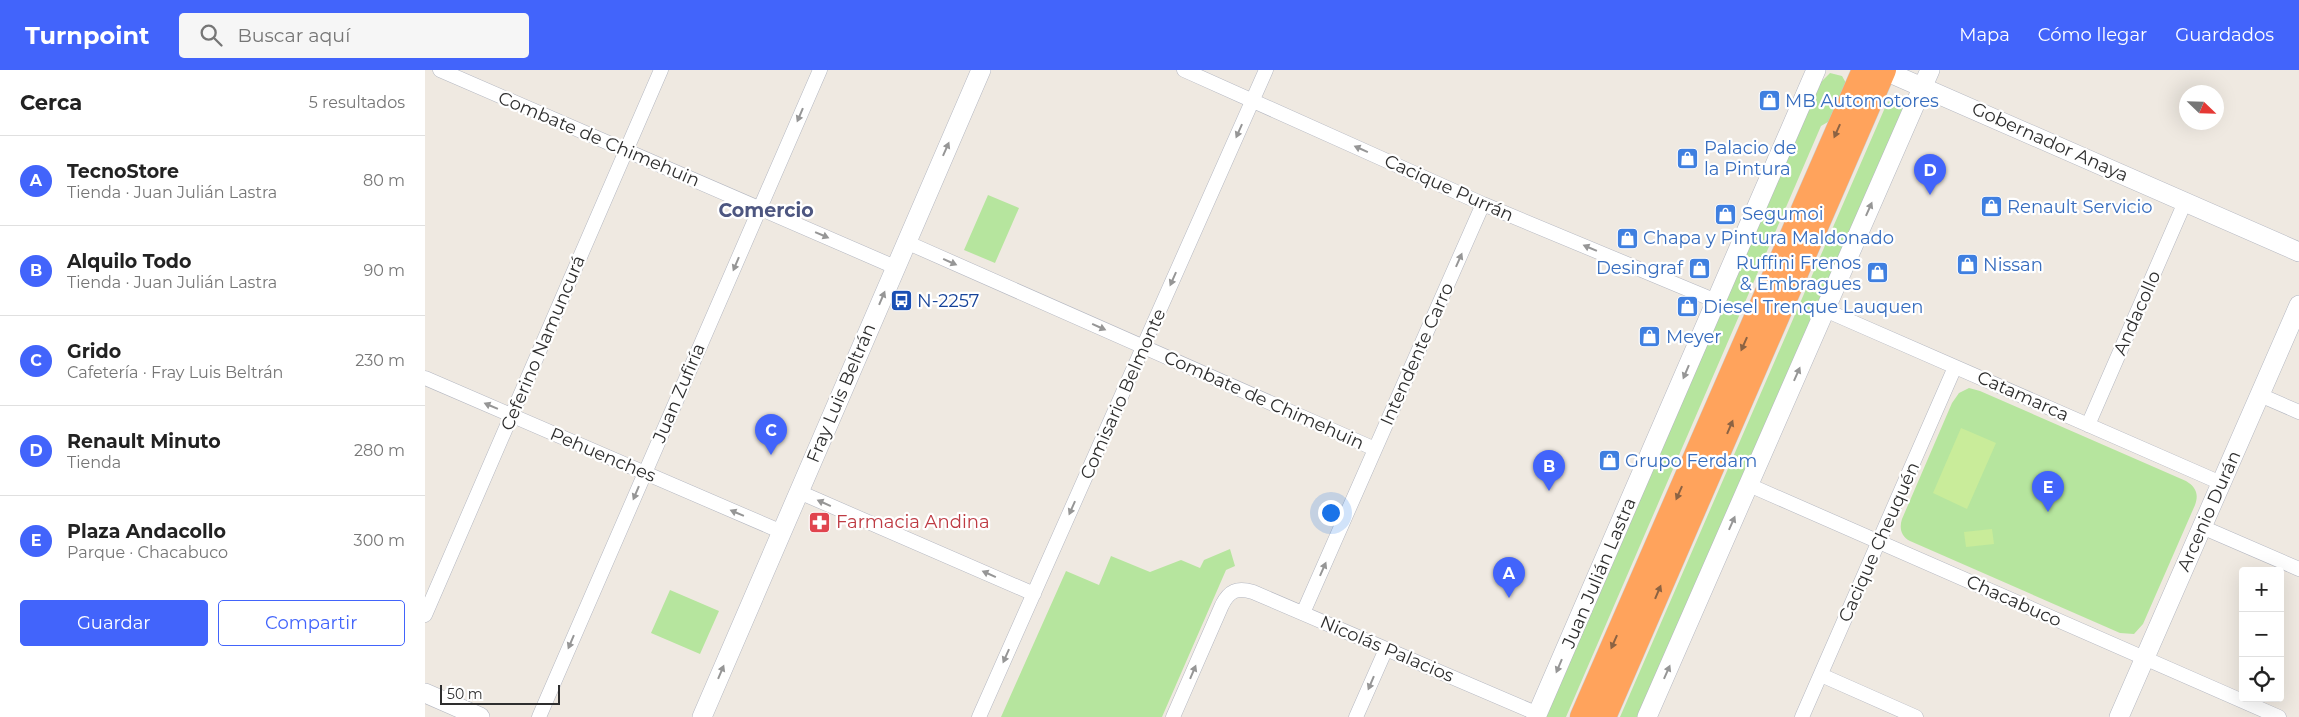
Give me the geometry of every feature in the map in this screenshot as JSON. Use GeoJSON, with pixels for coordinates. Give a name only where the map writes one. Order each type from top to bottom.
{"type":"FeatureCollection","features":[{"type":"Feature","properties":{"kind":"highway"},"geometry":{"type":"LineString","coordinates":[[1582,717],[1863,70]]}},
{"type":"Feature","properties":{"kind":"highway"},"geometry":{"type":"LineString","coordinates":[[1604,717],[1884,70]]}},
{"type":"Feature","properties":{"kind":"street","name":"Combate de Chimehuin"},"geometry":{"type":"LineString","coordinates":[[440,70],[895,267]]}},
{"type":"Feature","properties":{"kind":"street","name":"Ceferino Namuncurá"},"geometry":{"type":"LineString","coordinates":[[425,616],[661,70]]}},
{"type":"Feature","properties":{"kind":"street","name":"Juan Zufiría"},"geometry":{"type":"LineString","coordinates":[[539,717],[820,70]]}},
{"type":"Feature","properties":{"kind":"street","name":"Fray Luis Beltrán"},"geometry":{"type":"LineString","coordinates":[[702,717],[981,70]]}},
{"type":"Feature","properties":{"kind":"street","name":"Cacique Purrán"},"geometry":{"type":"LineString","coordinates":[[1185,70],[1483,204],[1716,301]]}},
{"type":"Feature","properties":{"kind":"street","name":"Comisario Belmonte"},"geometry":{"type":"LineString","coordinates":[[979,717],[1266,70]]}},
{"type":"Feature","properties":{"kind":"street","name":"Juan Julián Lastra"},"geometry":{"type":"LineString","coordinates":[[1537,715],[1816,70]]}},
{"type":"Feature","properties":{"kind":"street","name":"Gobernador Anaya"},"geometry":{"type":"LineString","coordinates":[[1884,70],[1926,78],[2185,202],[2299,252]]}},
{"type":"Feature","properties":{"kind":"street"},"geometry":{"type":"LineString","coordinates":[[1647,717],[1926,78]]}},
{"type":"Feature","properties":{"kind":"street","name":"Andacollo"},"geometry":{"type":"LineString","coordinates":[[2088,425],[2185,202]]}},
{"type":"Feature","properties":{"kind":"street","name":"Intendente Carro"},"geometry":{"type":"LineString","coordinates":[[1303,613],[1483,204]]}},
{"type":"Feature","properties":{"kind":"street","name":"Combate de Chimehuin"},"geometry":{"type":"LineString","coordinates":[[906,242],[1375,449]]}},
{"type":"Feature","properties":{"kind":"street","name":"Arcenio Durán"},"geometry":{"type":"LineString","coordinates":[[2119,717],[2299,305]]}},
{"type":"Feature","properties":{"kind":"street","name":"Catamarca"},"geometry":{"type":"LineString","coordinates":[[1825,310],[2221,483]]}},
{"type":"Feature","properties":{"kind":"street","name":"Cacique Cheuquén"},"geometry":{"type":"LineString","coordinates":[[1802,717],[1955,367]]}},
{"type":"Feature","properties":{"kind":"street","name":"Pehuenches"},"geometry":{"type":"LineString","coordinates":[[425,378],[781,532]]}},
{"type":"Feature","properties":{"kind":"street"},"geometry":{"type":"LineString","coordinates":[[2260,395],[2299,412]]}},
{"type":"Feature","properties":{"kind":"street","name":"Chacabuco"},"geometry":{"type":"LineString","coordinates":[[1749,485],[2279,717]]}},
{"type":"Feature","properties":{"kind":"street"},"geometry":{"type":"LineString","coordinates":[[799,492],[1034,594]]}},
{"type":"Feature","properties":{"kind":"street"},"geometry":{"type":"LineString","coordinates":[[2202,527],[2299,569]]}},
{"type":"Feature","properties":{"kind":"street","name":"Nicolás Palacios"},"geometry":{"type":"LineString","coordinates":[[1173,717],[1222,604],[1235,590],[1253,592],[1537,715]]}},
{"type":"Feature","properties":{"kind":"street"},"geometry":{"type":"LineString","coordinates":[[1356,717],[1385,649]]}},
{"type":"Feature","properties":{"kind":"street"},"geometry":{"type":"LineString","coordinates":[[1821,675],[1916,717]]}},
{"type":"Feature","properties":{"kind":"street"},"geometry":{"type":"LineString","coordinates":[[425,693],[480,717]]}},
{"type":"Feature","properties":{"kind":"green space"},"geometry":{"type":"Polygon","coordinates":[[[1830,73],[1842,76],[1846,83],[1833,119],[1821,126],[1566,717],[1545,717],[1821,82],[1830,73]]]}},
{"type":"Feature","properties":{"kind":"green space"},"geometry":{"type":"Polygon","coordinates":[[[1894,97],[1903,101],[1903,110],[1638,717],[1620,717],[1887,103],[1894,97]]]}},
{"type":"Feature","properties":{"kind":"green space"},"geometry":{"type":"Polygon","coordinates":[[[988,195],[1019,208],[995,263],[964,250],[988,195]]]}},
{"type":"Feature","properties":{"kind":"green space"},"geometry":{"type":"Polygon","coordinates":[[[1969,388],[1980,391],[2186,481],[2194,488],[2197,494],[2195,505],[2143,624],[2134,634],[2120,633],[1910,541],[1903,534],[1901,529],[1902,519],[1952,403],[1959,393],[1969,388]]]}},
{"type":"Feature","properties":{"kind":"green space"},"geometry":{"type":"Polygon","coordinates":[[[1961,428],[1996,443],[1967,509],[1933,493],[1961,428]]]}},
{"type":"Feature","properties":{"kind":"green space"},"geometry":{"type":"Polygon","coordinates":[[[1992,529],[1994,544],[1966,547],[1964,532],[1992,529]]]}},
{"type":"Feature","properties":{"kind":"green space"},"geometry":{"type":"Polygon","coordinates":[[[1230,549],[1235,566],[1226,570],[1162,717],[1001,717],[1066,571],[1099,585],[1111,556],[1150,572],[1181,560],[1200,568],[1204,560],[1230,549]]]}},
{"type":"Feature","properties":{"kind":"green space"},"geometry":{"type":"Polygon","coordinates":[[[670,590],[719,611],[700,654],[651,633],[670,590]]]}},
{"type":"Feature","properties":{"kind":"place","name":"MB Automotores"},"geometry":{"type":"Point","coordinates":[1769,101]}},
{"type":"Feature","properties":{"kind":"place","name":"Palacio de la Pintura"},"geometry":{"type":"Point","coordinates":[1688,158]}},
{"type":"Feature","properties":{"kind":"place","name":"Renault Minuto"},"geometry":{"type":"Point","coordinates":[1930,195]}},
{"type":"Feature","properties":{"kind":"place","name":"Renault Servicio"},"geometry":{"type":"Point","coordinates":[1991,207]}},
{"type":"Feature","properties":{"kind":"place","name":"Segumoi"},"geometry":{"type":"Point","coordinates":[1726,214]}},
{"type":"Feature","properties":{"kind":"place","name":"Chapa y Pintura Maldonado"},"geometry":{"type":"Point","coordinates":[1627,238]}},
{"type":"Feature","properties":{"kind":"place","name":"Nissan"},"geometry":{"type":"Point","coordinates":[1967,265]}},
{"type":"Feature","properties":{"kind":"place","name":"Desingraf"},"geometry":{"type":"Point","coordinates":[1699,268]}},
{"type":"Feature","properties":{"kind":"place","name":"Ruffini Frenos & Embragues"},"geometry":{"type":"Point","coordinates":[1877,273]}},
{"type":"Feature","properties":{"kind":"place","name":"N-2257"},"geometry":{"type":"Point","coordinates":[901,301]}},
{"type":"Feature","properties":{"kind":"place","name":"Diesel Trenque Lauquen"},"geometry":{"type":"Point","coordinates":[1687,307]}},
{"type":"Feature","properties":{"kind":"place","name":"Meyer"},"geometry":{"type":"Point","coordinates":[1650,337]}},
{"type":"Feature","properties":{"kind":"place","name":"Grido"},"geometry":{"type":"Point","coordinates":[771,455]}},
{"type":"Feature","properties":{"kind":"place","name":"Grupo Ferdam"},"geometry":{"type":"Point","coordinates":[1609,461]}},
{"type":"Feature","properties":{"kind":"place","name":"Alquilo Todo"},"geometry":{"type":"Point","coordinates":[1549,491]}},
{"type":"Feature","properties":{"kind":"place","name":"Plaza Andacollo"},"geometry":{"type":"Point","coordinates":[2048,512]}},
{"type":"Feature","properties":{"kind":"place","name":"Farmacia Andina"},"geometry":{"type":"Point","coordinates":[820,522]}},
{"type":"Feature","properties":{"kind":"place","name":"TecnoStore"},"geometry":{"type":"Point","coordinates":[1509,598]}},
{"type":"Feature","properties":{"kind":"district","name":"Comercio"},"geometry":{"type":"Point","coordinates":[766,210]}}]}
